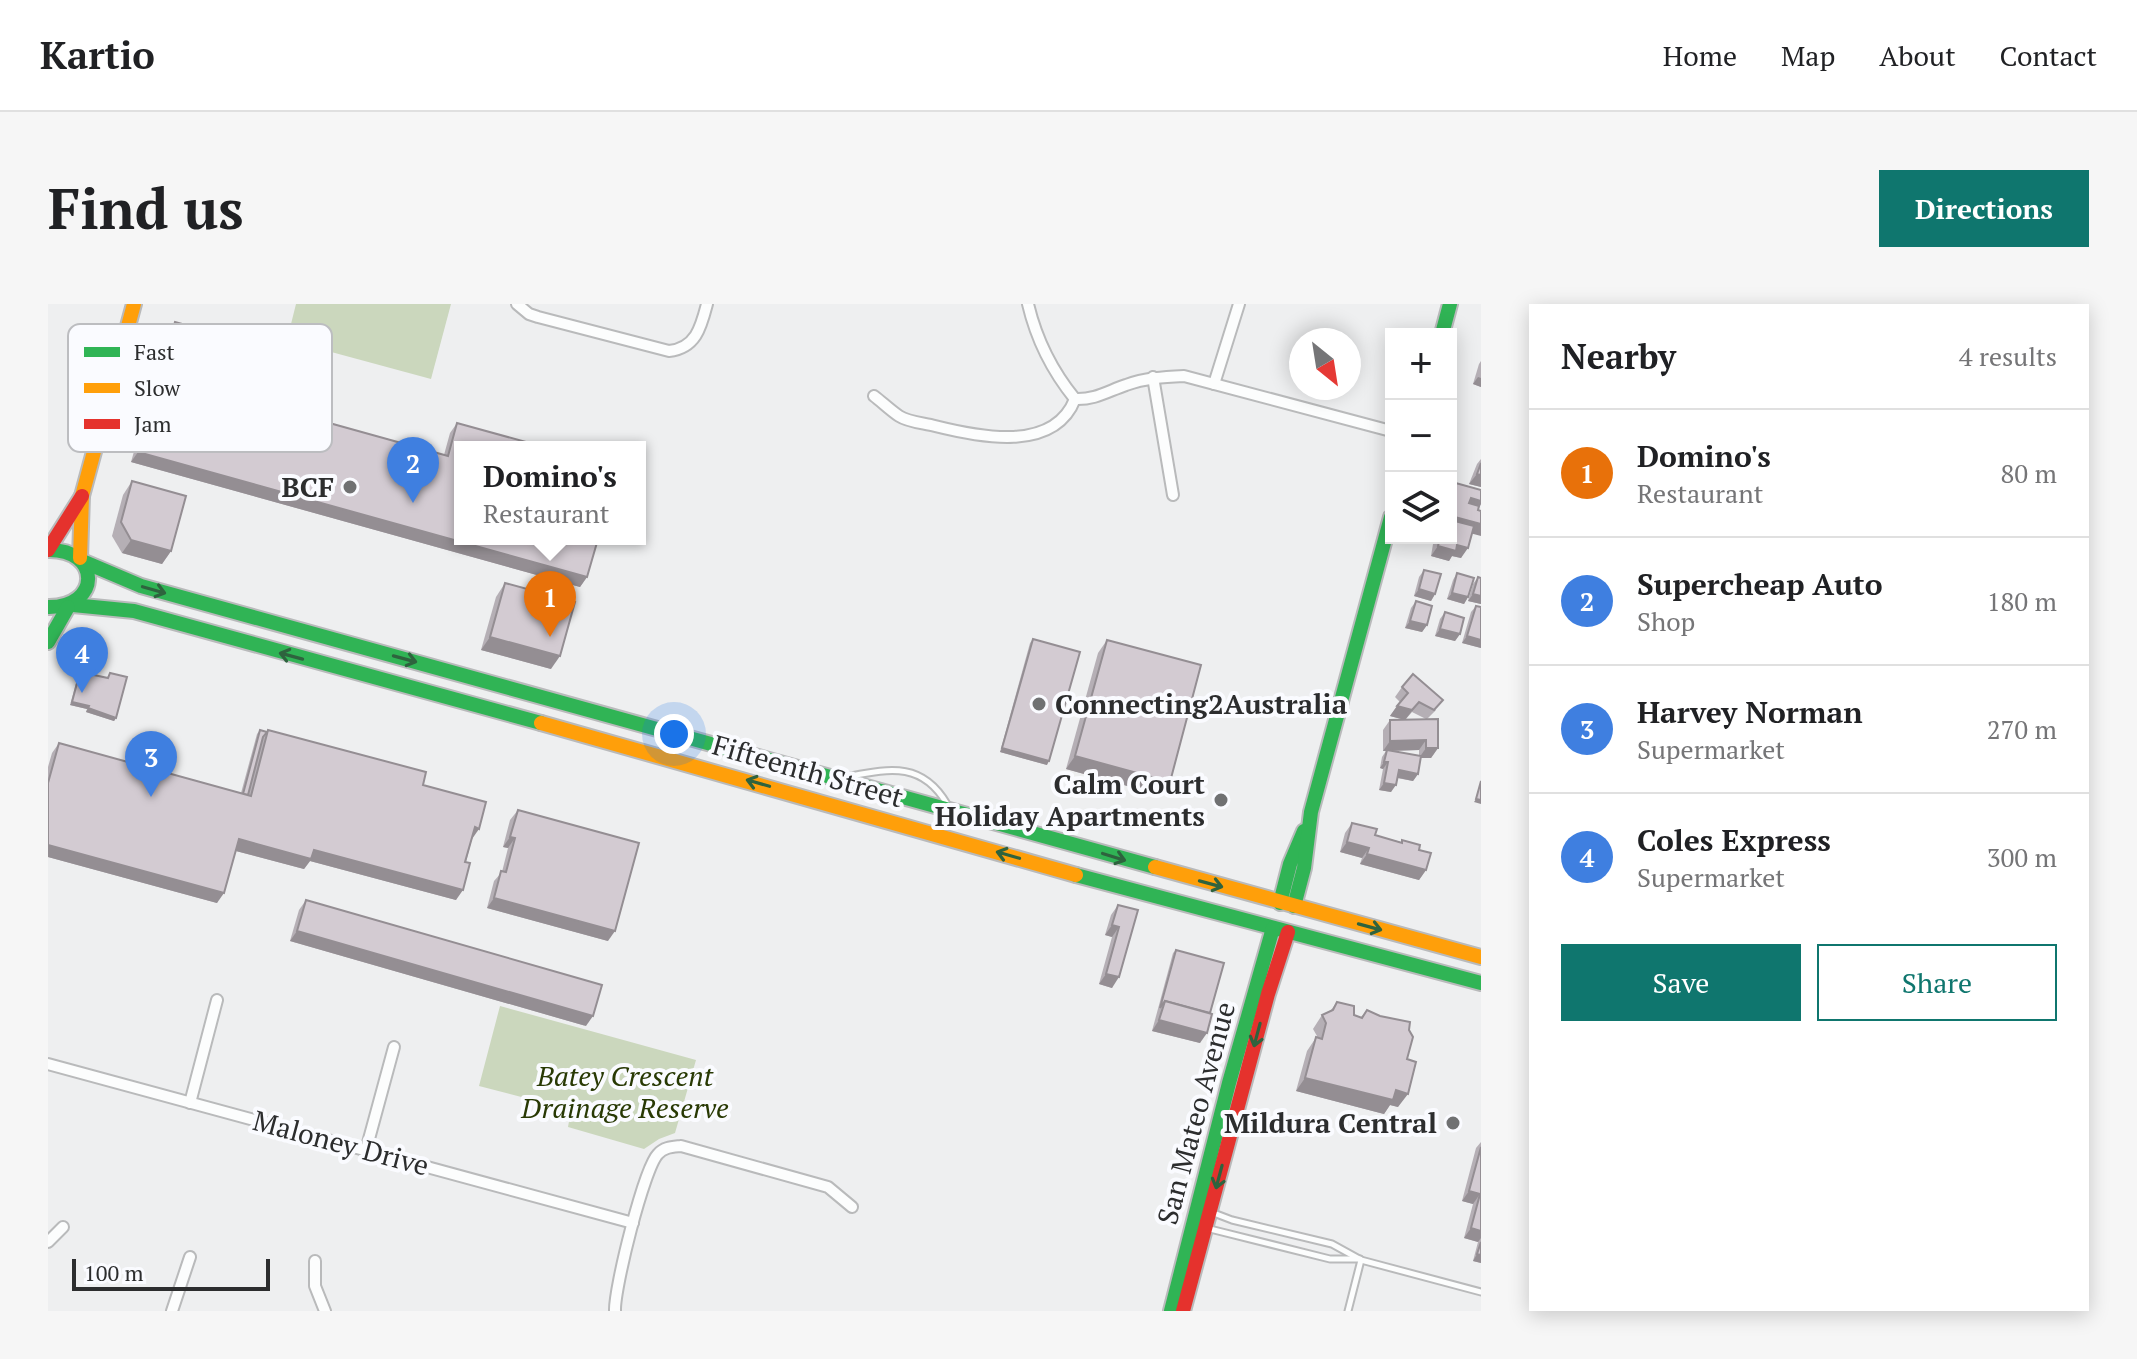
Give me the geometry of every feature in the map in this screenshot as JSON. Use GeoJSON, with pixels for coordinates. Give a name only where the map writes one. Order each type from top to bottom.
{"type":"FeatureCollection","features":[{"type":"Feature","properties":{"kind":"main road"},"geometry":{"type":"LineString","coordinates":[[129,324],[134,304]]}},
{"type":"Feature","properties":{"kind":"main road"},"geometry":{"type":"LineString","coordinates":[[1444,328],[1450,304]]}},
{"type":"Feature","properties":{"kind":"main road"},"geometry":{"type":"LineString","coordinates":[[48,642],[71,606],[81,598],[88,579],[81,559],[82,496],[94,452]]}},
{"type":"Feature","properties":{"kind":"main road"},"geometry":{"type":"LineString","coordinates":[[48,550],[82,496]]}},
{"type":"Feature","properties":{"kind":"main road"},"geometry":{"type":"LineString","coordinates":[[1280,930],[1287,904],[1304,868],[1311,812],[1385,539]]}},
{"type":"Feature","properties":{"kind":"main road","name":"Fifteenth Street"},"geometry":{"type":"LineString","coordinates":[[48,550],[65,549],[115,577],[141,586],[1481,957]]}},
{"type":"Feature","properties":{"kind":"main road","name":"Fifteenth Street"},"geometry":{"type":"LineString","coordinates":[[48,607],[134,611],[773,787],[1070,873],[1481,983]]}},
{"type":"Feature","properties":{"kind":"main road"},"geometry":{"type":"LineString","coordinates":[[521,718],[528,692]]}},
{"type":"Feature","properties":{"kind":"main road"},"geometry":{"type":"LineString","coordinates":[[1070,873],[1078,846]]}},
{"type":"Feature","properties":{"kind":"main road","name":"San Mateo Avenue"},"geometry":{"type":"LineString","coordinates":[[1183,1311],[1268,994],[1280,930]]}},
{"type":"Feature","properties":{"kind":"main road","name":"San Mateo Avenue"},"geometry":{"type":"LineString","coordinates":[[1171,1311],[1280,930]]}},
{"type":"Feature","properties":{"kind":"street"},"geometry":{"type":"LineString","coordinates":[[517,304],[538,317],[669,351],[678,350],[693,341],[707,304]]}},
{"type":"Feature","properties":{"kind":"street"},"geometry":{"type":"LineString","coordinates":[[1028,304],[1041,344],[1065,388],[1075,399]]}},
{"type":"Feature","properties":{"kind":"street"},"geometry":{"type":"LineString","coordinates":[[1214,384],[1239,304]]}},
{"type":"Feature","properties":{"kind":"street"},"geometry":{"type":"LineString","coordinates":[[1075,399],[1101,397],[1153,377],[1184,376],[1385,429]]}},
{"type":"Feature","properties":{"kind":"street"},"geometry":{"type":"LineString","coordinates":[[1153,377],[1173,495]]}},
{"type":"Feature","properties":{"kind":"street"},"geometry":{"type":"LineString","coordinates":[[874,396],[901,417],[974,436],[997,437],[1033,433],[1059,424],[1070,413],[1075,399]]}},
{"type":"Feature","properties":{"kind":"street"},"geometry":{"type":"LineString","coordinates":[[190,1103],[217,1000]]}},
{"type":"Feature","properties":{"kind":"street"},"geometry":{"type":"LineString","coordinates":[[366,1150],[394,1047]]}},
{"type":"Feature","properties":{"kind":"street","name":"Maloney Drive"},"geometry":{"type":"LineString","coordinates":[[48,1064],[633,1223]]}},
{"type":"Feature","properties":{"kind":"street"},"geometry":{"type":"LineString","coordinates":[[615,1311],[633,1223],[650,1166],[666,1147],[681,1146],[828,1187],[852,1207]]}},
{"type":"Feature","properties":{"kind":"street"},"geometry":{"type":"LineString","coordinates":[[48,1242],[63,1227]]}},
{"type":"Feature","properties":{"kind":"street"},"geometry":{"type":"LineString","coordinates":[[172,1311],[190,1257]]}},
{"type":"Feature","properties":{"kind":"street"},"geometry":{"type":"LineString","coordinates":[[315,1261],[315,1286],[325,1311]]}},
{"type":"Feature","properties":{"kind":"lane"},"geometry":{"type":"LineString","coordinates":[[843,778],[890,769],[902,771],[927,780],[949,808]]}},
{"type":"Feature","properties":{"kind":"lane"},"geometry":{"type":"LineString","coordinates":[[1210,1212],[1332,1244],[1361,1260]]}},
{"type":"Feature","properties":{"kind":"lane"},"geometry":{"type":"LineString","coordinates":[[1205,1228],[1330,1259],[1361,1260],[1481,1292]]}},
{"type":"Feature","properties":{"kind":"lane"},"geometry":{"type":"LineString","coordinates":[[1348,1311],[1361,1260]]}},
{"type":"Feature","properties":{"kind":"green space"},"geometry":{"type":"Polygon","coordinates":[[[296,304],[451,304],[431,379],[332,352],[332,324],[291,324],[296,304]]]}},
{"type":"Feature","properties":{"kind":"green space","name":"Batey Crescent Drainage Reserve"},"geometry":{"type":"Polygon","coordinates":[[[500,1006],[696,1060],[675,1133],[644,1149],[568,1127],[571,1110],[479,1086],[500,1006]]]}},
{"type":"Feature","properties":{"kind":"building"},"geometry":{"type":"Polygon","coordinates":[[[457,423],[522,441],[454,441],[454,540],[138,452],[332,452],[332,424],[448,456],[457,423]]]}},
{"type":"Feature","properties":{"kind":"building"},"geometry":{"type":"Polygon","coordinates":[[[132,481],[186,496],[171,551],[131,540],[121,522],[132,481]]]}},
{"type":"Feature","properties":{"kind":"building"},"geometry":{"type":"Polygon","coordinates":[[[1457,483],[1481,490],[1481,501],[1471,498],[1469,503],[1479,506],[1481,524],[1457,518],[1457,483]]]}},
{"type":"Feature","properties":{"kind":"building"},"geometry":{"type":"Polygon","coordinates":[[[1457,522],[1474,526],[1468,548],[1457,545],[1456,551],[1438,546],[1457,544],[1457,522]]]}},
{"type":"Feature","properties":{"kind":"building"},"geometry":{"type":"Polygon","coordinates":[[[472,545],[596,545],[587,577],[472,545]]]}},
{"type":"Feature","properties":{"kind":"building"},"geometry":{"type":"Polygon","coordinates":[[[1424,570],[1441,574],[1435,594],[1419,589],[1424,570]]]}},
{"type":"Feature","properties":{"kind":"building"},"geometry":{"type":"Polygon","coordinates":[[[1457,573],[1474,578],[1468,597],[1452,593],[1457,573]]]}},
{"type":"Feature","properties":{"kind":"building"},"geometry":{"type":"Polygon","coordinates":[[[1478,577],[1481,578],[1481,596],[1473,594],[1478,577]]]}},
{"type":"Feature","properties":{"kind":"building"},"geometry":{"type":"Polygon","coordinates":[[[505,583],[575,602],[560,656],[490,637],[505,583]]]}},
{"type":"Feature","properties":{"kind":"building"},"geometry":{"type":"Polygon","coordinates":[[[1416,601],[1432,606],[1427,625],[1410,621],[1416,601]]]}},
{"type":"Feature","properties":{"kind":"building"},"geometry":{"type":"Polygon","coordinates":[[[1476,606],[1481,607],[1481,640],[1467,636],[1476,606]]]}},
{"type":"Feature","properties":{"kind":"building"},"geometry":{"type":"Polygon","coordinates":[[[1445,612],[1464,618],[1460,634],[1440,629],[1445,612]]]}},
{"type":"Feature","properties":{"kind":"building","name":"Connecting2Australia"},"geometry":{"type":"Polygon","coordinates":[[[1033,639],[1080,652],[1049,761],[1002,748],[1033,639]]]}},
{"type":"Feature","properties":{"kind":"building"},"geometry":{"type":"Polygon","coordinates":[[[1107,640],[1201,665],[1170,782],[1075,756],[1107,640]]]}},
{"type":"Feature","properties":{"kind":"building"},"geometry":{"type":"Polygon","coordinates":[[[80,672],[108,678],[110,673],[127,677],[116,718],[72,702],[80,672]]]}},
{"type":"Feature","properties":{"kind":"building"},"geometry":{"type":"Polygon","coordinates":[[[1413,674],[1443,700],[1434,710],[1419,702],[1412,710],[1397,706],[1408,693],[1402,687],[1413,674]]]}},
{"type":"Feature","properties":{"kind":"building"},"geometry":{"type":"Polygon","coordinates":[[[1438,719],[1438,748],[1426,748],[1426,740],[1390,741],[1390,720],[1438,719]]]}},
{"type":"Feature","properties":{"kind":"building"},"geometry":{"type":"Polygon","coordinates":[[[260,730],[267,732],[248,795],[243,794],[260,730]]]}},
{"type":"Feature","properties":{"kind":"building"},"geometry":{"type":"Polygon","coordinates":[[[268,730],[426,772],[423,785],[486,802],[465,862],[470,863],[463,890],[314,850],[311,859],[239,839],[224,893],[48,845],[48,783],[59,743],[251,796],[268,730]]]}},
{"type":"Feature","properties":{"kind":"building"},"geometry":{"type":"Polygon","coordinates":[[[1387,750],[1421,756],[1418,774],[1399,770],[1396,785],[1384,783],[1387,750]]]}},
{"type":"Feature","properties":{"kind":"building"},"geometry":{"type":"Polygon","coordinates":[[[1481,781],[1481,800],[1476,799],[1481,781]]]}},
{"type":"Feature","properties":{"kind":"building"},"geometry":{"type":"Polygon","coordinates":[[[518,810],[639,843],[615,931],[494,898],[501,871],[506,872],[515,838],[510,837],[518,810]]]}},
{"type":"Feature","properties":{"kind":"building"},"geometry":{"type":"Polygon","coordinates":[[[1352,823],[1377,829],[1375,835],[1420,845],[1419,850],[1431,853],[1426,870],[1367,854],[1369,848],[1347,842],[1352,823]]]}},
{"type":"Feature","properties":{"kind":"building"},"geometry":{"type":"Polygon","coordinates":[[[306,900],[602,985],[593,1016],[297,931],[306,900]]]}},
{"type":"Feature","properties":{"kind":"building"},"geometry":{"type":"Polygon","coordinates":[[[1118,905],[1138,910],[1119,977],[1106,974],[1119,927],[1112,925],[1118,905]]]}},
{"type":"Feature","properties":{"kind":"building"},"geometry":{"type":"Polygon","coordinates":[[[1176,950],[1224,963],[1210,1013],[1165,1001],[1160,1008],[1176,950]]]}},
{"type":"Feature","properties":{"kind":"building"},"geometry":{"type":"Polygon","coordinates":[[[1165,1001],[1212,1014],[1207,1033],[1159,1020],[1165,1001]]]}},
{"type":"Feature","properties":{"kind":"building"},"geometry":{"type":"Polygon","coordinates":[[[1337,1002],[1354,1006],[1354,1015],[1362,1018],[1367,1010],[1410,1022],[1409,1030],[1413,1037],[1407,1059],[1416,1062],[1408,1094],[1396,1090],[1393,1100],[1305,1078],[1316,1037],[1322,1039],[1326,1023],[1322,1015],[1333,1010],[1337,1002]]]}},
{"type":"Feature","properties":{"kind":"building"},"geometry":{"type":"Polygon","coordinates":[[[1481,1147],[1481,1231],[1471,1228],[1480,1194],[1469,1191],[1481,1147]]]}},
{"type":"Feature","properties":{"kind":"traffic: fast"},"geometry":{"type":"LineString","coordinates":[[1444,328],[1450,304]]}},
{"type":"Feature","properties":{"kind":"traffic: fast"},"geometry":{"type":"LineString","coordinates":[[1294,906],[1304,868],[1311,812],[1385,539]]}},
{"type":"Feature","properties":{"kind":"traffic: fast"},"geometry":{"type":"LineString","coordinates":[[48,550],[66,552],[78,559],[86,568],[88,578],[86,589],[78,598],[65,605],[48,607]]}},
{"type":"Feature","properties":{"kind":"traffic: fast"},"geometry":{"type":"LineString","coordinates":[[82,561],[141,586],[1155,867]]}},
{"type":"Feature","properties":{"kind":"traffic: fast"},"geometry":{"type":"LineString","coordinates":[[73,605],[134,611],[541,723]]}},
{"type":"Feature","properties":{"kind":"traffic: fast"},"geometry":{"type":"LineString","coordinates":[[48,642],[68,607]]}},
{"type":"Feature","properties":{"kind":"traffic: fast"},"geometry":{"type":"LineString","coordinates":[[1280,903],[1290,864],[1304,831]]}},
{"type":"Feature","properties":{"kind":"traffic: fast"},"geometry":{"type":"LineString","coordinates":[[1076,875],[1481,983]]}},
{"type":"Feature","properties":{"kind":"traffic: fast"},"geometry":{"type":"LineString","coordinates":[[1171,1311],[1229,1083],[1273,928]]}},
{"type":"Feature","properties":{"kind":"traffic: slow"},"geometry":{"type":"LineString","coordinates":[[129,324],[134,304]]}},
{"type":"Feature","properties":{"kind":"traffic: slow"},"geometry":{"type":"LineString","coordinates":[[80,558],[82,496],[94,452]]}},
{"type":"Feature","properties":{"kind":"traffic: slow"},"geometry":{"type":"LineString","coordinates":[[541,723],[1076,875]]}},
{"type":"Feature","properties":{"kind":"traffic: slow"},"geometry":{"type":"LineString","coordinates":[[1155,867],[1481,957]]}},
{"type":"Feature","properties":{"kind":"traffic: jam"},"geometry":{"type":"LineString","coordinates":[[48,550],[82,496]]}},
{"type":"Feature","properties":{"kind":"traffic: jam"},"geometry":{"type":"LineString","coordinates":[[1183,1311],[1268,994],[1288,932]]}},
{"type":"Feature","properties":{"kind":"place","name":"BCF"},"geometry":{"type":"Point","coordinates":[350,487]}},
{"type":"Feature","properties":{"kind":"place","name":"Supercheap Auto"},"geometry":{"type":"Point","coordinates":[413,503]}},
{"type":"Feature","properties":{"kind":"place","name":"Domino's"},"geometry":{"type":"Point","coordinates":[550,637]}},
{"type":"Feature","properties":{"kind":"place","name":"Coles Express"},"geometry":{"type":"Point","coordinates":[82,693]}},
{"type":"Feature","properties":{"kind":"place","name":"Connecting2Australia"},"geometry":{"type":"Point","coordinates":[1039,704]}},
{"type":"Feature","properties":{"kind":"place","name":"Harvey Norman"},"geometry":{"type":"Point","coordinates":[151,797]}},
{"type":"Feature","properties":{"kind":"place","name":"Calm Court Holiday Apartments"},"geometry":{"type":"Point","coordinates":[1221,800]}},
{"type":"Feature","properties":{"kind":"place","name":"Mildura Central"},"geometry":{"type":"Point","coordinates":[1453,1123]}}]}
